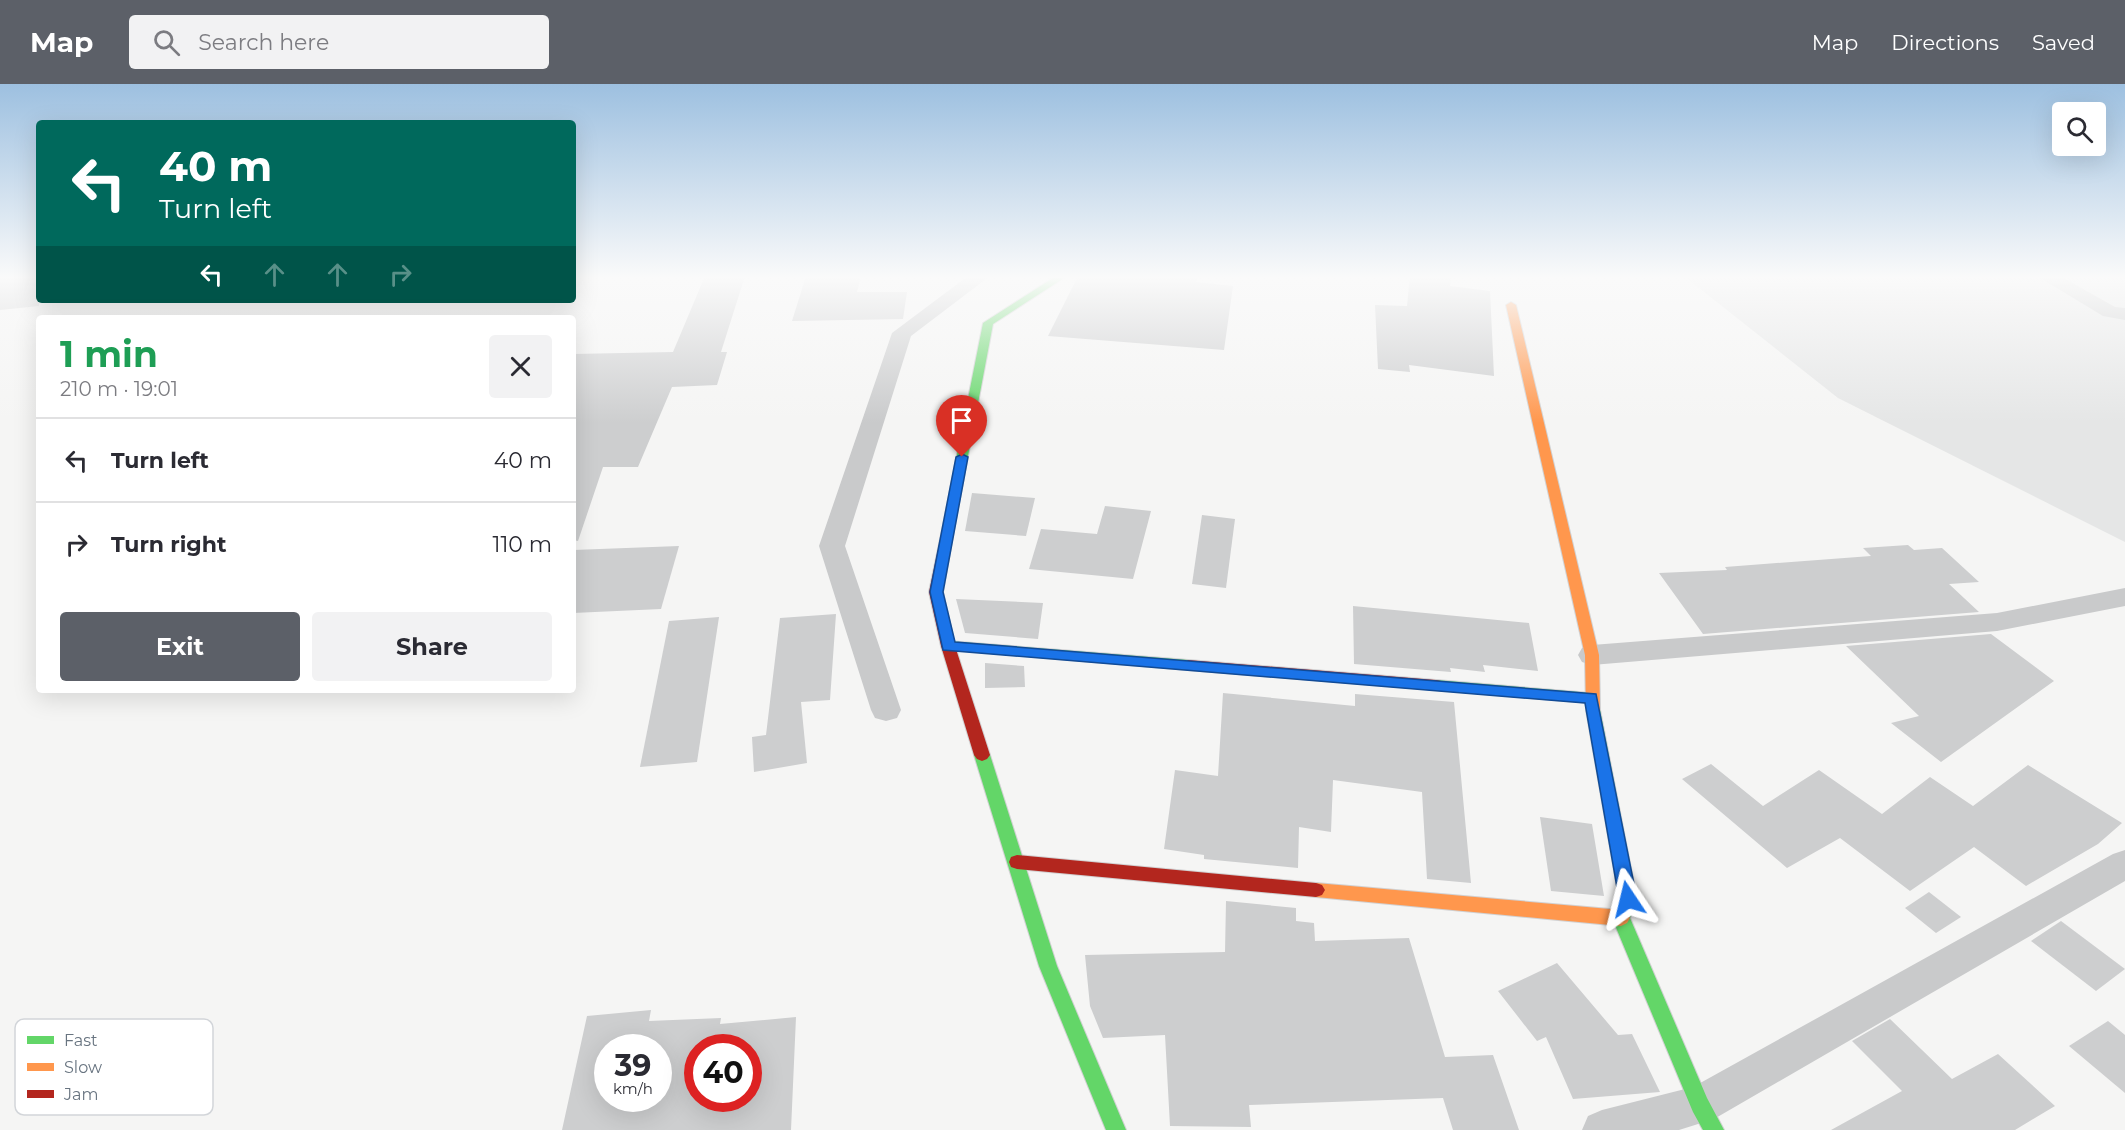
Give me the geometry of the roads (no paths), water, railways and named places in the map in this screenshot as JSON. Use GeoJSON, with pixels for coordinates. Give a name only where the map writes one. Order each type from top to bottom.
{"type":"FeatureCollection","features":[{"type":"Feature","properties":{"kind":"street"},"geometry":{"type":"LineString","coordinates":[[886,710],[832,546],[902,333],[913,325]]}},
{"type":"Feature","properties":{"kind":"street"},"geometry":{"type":"LineString","coordinates":[[988,325],[936,592],[948,646],[1048,966],[1116,1130]]}},
{"type":"Feature","properties":{"kind":"street"},"geometry":{"type":"LineString","coordinates":[[1516,325],[1592,655],[1591,698],[1628,899],[1621,918],[1707,1118]]}},
{"type":"Feature","properties":{"kind":"street"},"geometry":{"type":"LineString","coordinates":[[1592,655],[1997,622],[2125,597]]}},
{"type":"Feature","properties":{"kind":"street"},"geometry":{"type":"LineString","coordinates":[[948,646],[1591,698]]}},
{"type":"Feature","properties":{"kind":"street"},"geometry":{"type":"LineString","coordinates":[[1017,862],[1621,918]]}},
{"type":"Feature","properties":{"kind":"street"},"geometry":{"type":"LineString","coordinates":[[1602,1130],[1707,1118],[2125,864]]}}]}
